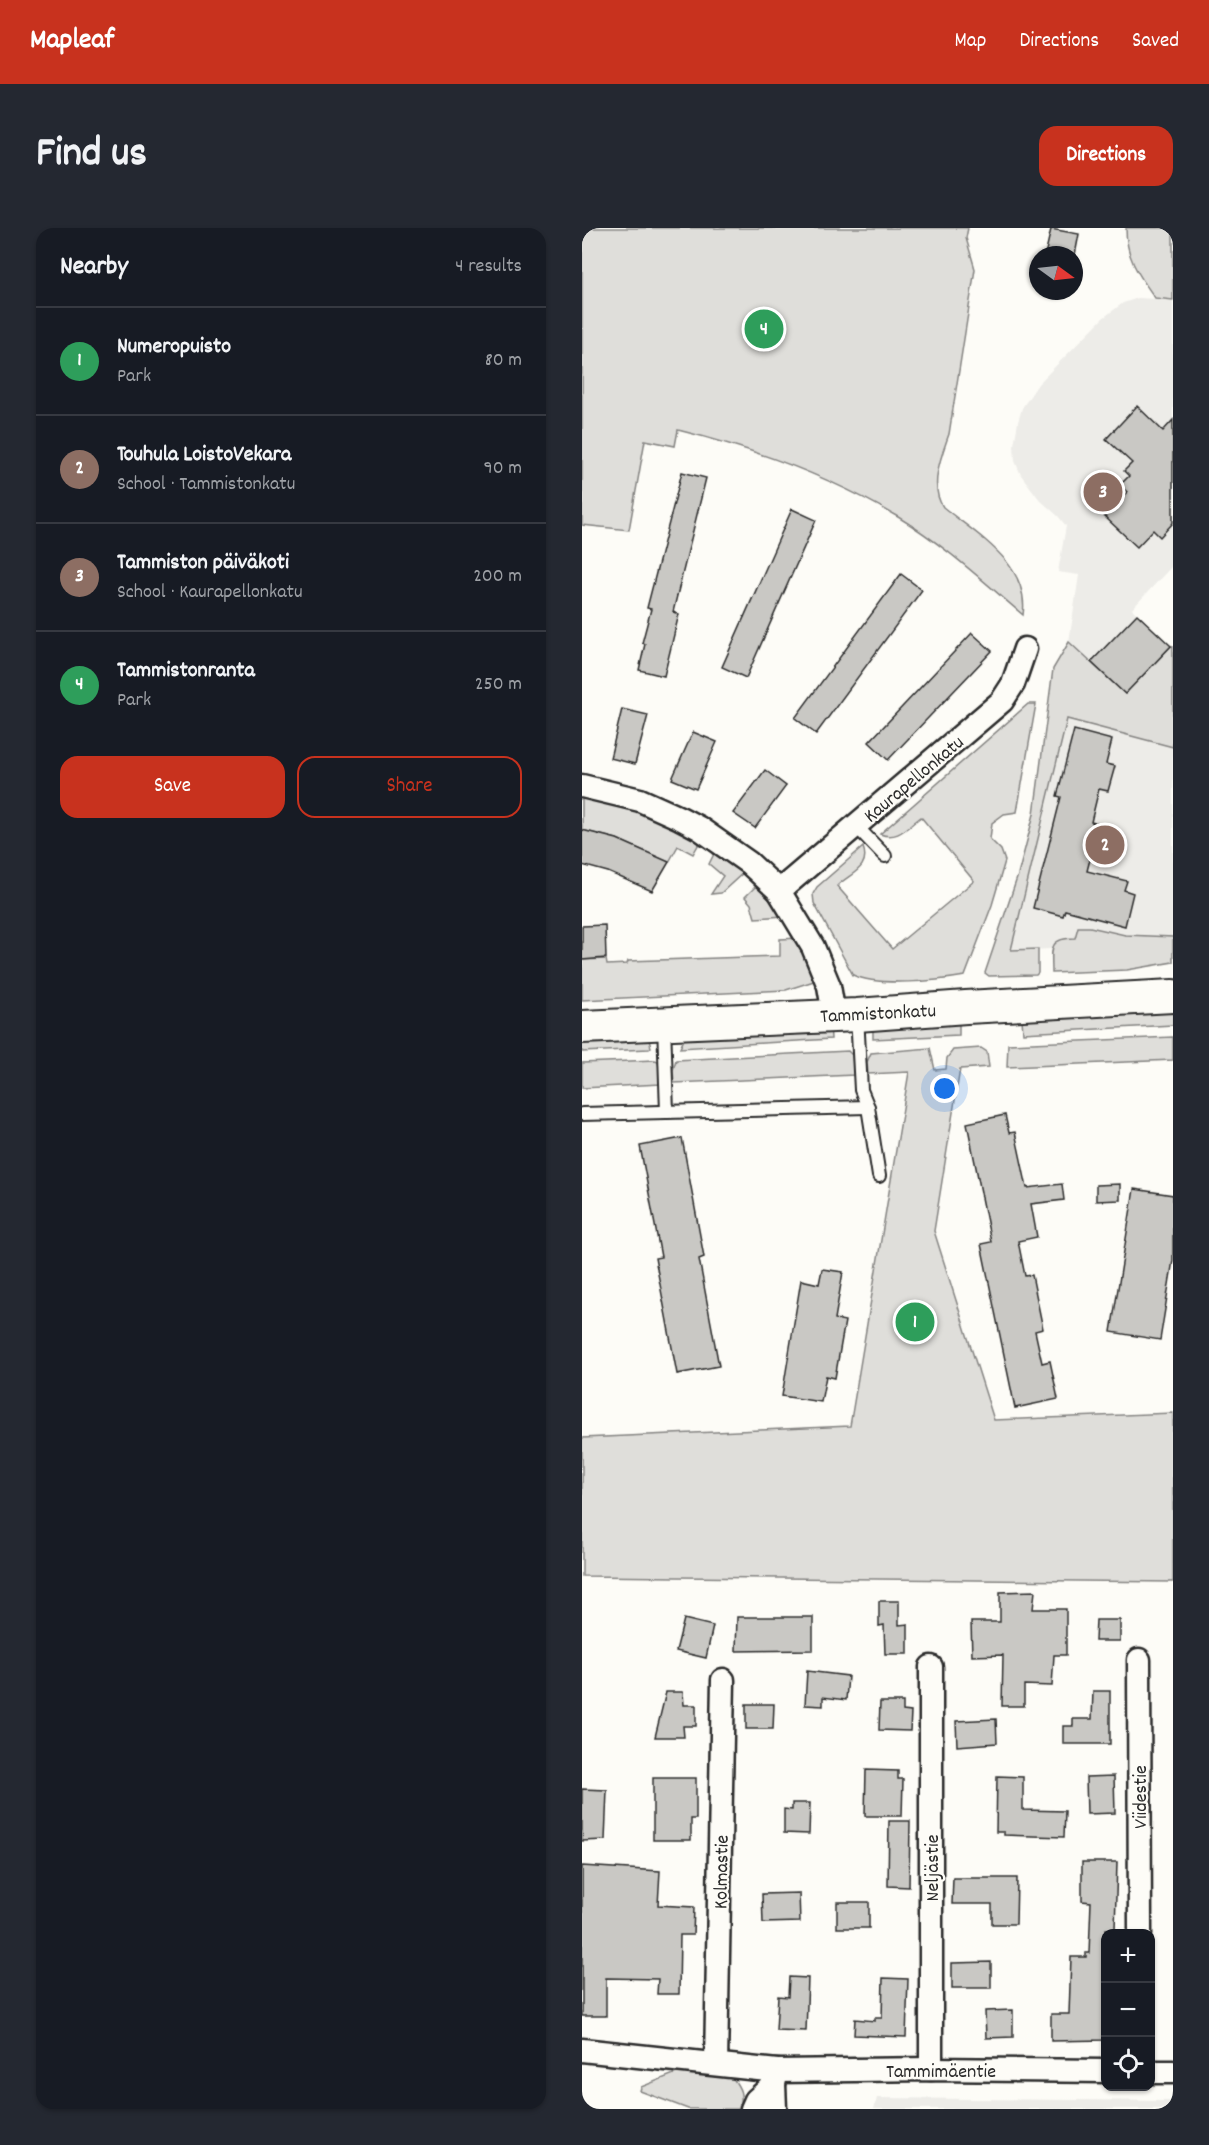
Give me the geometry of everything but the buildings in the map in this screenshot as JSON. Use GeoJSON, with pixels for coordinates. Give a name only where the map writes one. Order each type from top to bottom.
{"type":"FeatureCollection","features":[{"type":"Feature","properties":{"kind":"street","name":"Kaurapellonkatu"},"geometry":{"type":"LineString","coordinates":[[779,891],[1002,701],[1013,684],[1025,649]]}},
{"type":"Feature","properties":{"kind":"street"},"geometry":{"type":"LineString","coordinates":[[582,786],[640,800],[699,828],[749,863],[779,891],[813,947],[829,986],[845,1015]]}},
{"type":"Feature","properties":{"kind":"street","name":"Tammistonkatu"},"geometry":{"type":"LineString","coordinates":[[582,1027],[1173,996]]}},
{"type":"Feature","properties":{"kind":"street","name":"Viidestie"},"geometry":{"type":"LineString","coordinates":[[1139,1660],[1140,1929]]}},
{"type":"Feature","properties":{"kind":"street","name":"Neljästie"},"geometry":{"type":"LineString","coordinates":[[931,1667],[931,2069]]}},
{"type":"Feature","properties":{"kind":"street","name":"Kolmastie"},"geometry":{"type":"LineString","coordinates":[[716,2064],[723,1680]]}},
{"type":"Feature","properties":{"kind":"street","name":"Tammimäentie"},"geometry":{"type":"LineString","coordinates":[[582,2050],[716,2064],[776,2077],[931,2069],[1101,2071]]}},
{"type":"Feature","properties":{"kind":"street"},"geometry":{"type":"LineString","coordinates":[[1155,2072],[1173,2072]]}},
{"type":"Feature","properties":{"kind":"street"},"geometry":{"type":"LineString","coordinates":[[752,2109],[756,2100],[776,2077]]}},
{"type":"Feature","properties":{"kind":"street"},"geometry":{"type":"LineString","coordinates":[[775,2109],[776,2077]]}},
{"type":"Feature","properties":{"kind":"lane"},"geometry":{"type":"LineString","coordinates":[[856,826],[885,856]]}},
{"type":"Feature","properties":{"kind":"lane"},"geometry":{"type":"LineString","coordinates":[[845,1015],[861,1090],[868,1107],[879,1176]]}},
{"type":"Feature","properties":{"kind":"lane"},"geometry":{"type":"LineString","coordinates":[[664,1023],[667,1112]]}},
{"type":"Feature","properties":{"kind":"lane"},"geometry":{"type":"LineString","coordinates":[[582,1114],[868,1107]]}},
{"type":"Feature","properties":{"kind":"shaded area"},"geometry":{"type":"Polygon","coordinates":[[[582,228],[968,228],[966,238],[975,269],[949,434],[938,471],[937,490],[943,507],[985,540],[1010,566],[1023,597],[1023,615],[931,539],[872,502],[791,465],[678,430],[675,446],[645,440],[629,530],[582,525],[582,228]]]}},
{"type":"Feature","properties":{"kind":"shaded area"},"geometry":{"type":"Polygon","coordinates":[[[1126,228],[1173,228],[1173,300],[1155,298],[1143,281],[1128,248],[1126,228]]]}},
{"type":"Feature","properties":{"kind":"shaded area"},"geometry":{"type":"Polygon","coordinates":[[[1138,298],[1173,300],[1173,565],[1132,609],[1171,646],[1125,694],[1069,642],[1079,575],[1058,572],[1066,526],[1040,500],[1021,475],[1015,461],[1014,445],[1022,408],[1038,384],[1103,318],[1123,303],[1138,298]]]}},
{"type":"Feature","properties":{"kind":"shaded area"},"geometry":{"type":"Polygon","coordinates":[[[1069,642],[1125,694],[1173,646],[1173,747],[1067,719],[1011,950],[1038,949],[1038,973],[1036,975],[989,976],[985,973],[1018,875],[1034,814],[1053,669],[1069,642]]]}},
{"type":"Feature","properties":{"kind":"shaded area"},"geometry":{"type":"Polygon","coordinates":[[[1028,704],[1036,704],[1017,812],[1004,814],[992,823],[990,839],[1001,850],[1005,861],[992,905],[965,976],[939,980],[892,982],[864,979],[853,975],[814,903],[813,894],[817,887],[863,847],[865,854],[862,865],[837,886],[892,949],[974,881],[921,817],[897,834],[886,836],[880,834],[1028,704]]]}},
{"type":"Feature","properties":{"kind":"shaded area"},"geometry":{"type":"Polygon","coordinates":[[[1067,718],[1173,747],[1173,943],[1011,951],[1067,718]]]}},
{"type":"Feature","properties":{"kind":"shaded area"},"geometry":{"type":"Polygon","coordinates":[[[582,795],[661,819],[701,840],[693,854],[678,846],[669,862],[617,839],[582,830],[582,795]]]}},
{"type":"Feature","properties":{"kind":"shaded area"},"geometry":{"type":"Polygon","coordinates":[[[716,850],[744,872],[721,893],[711,894],[723,876],[709,864],[716,850]]]}},
{"type":"Feature","properties":{"kind":"shaded area"},"geometry":{"type":"Polygon","coordinates":[[[757,885],[784,916],[755,918],[751,904],[745,897],[757,885]]]}},
{"type":"Feature","properties":{"kind":"shaded area"},"geometry":{"type":"Polygon","coordinates":[[[1078,927],[1090,927],[1125,935],[1173,937],[1173,962],[1127,970],[1052,973],[1052,952],[1055,943],[1075,938],[1078,927]]]}},
{"type":"Feature","properties":{"kind":"shaded area"},"geometry":{"type":"Polygon","coordinates":[[[799,938],[817,980],[786,990],[582,1000],[582,960],[606,959],[607,965],[627,964],[628,961],[780,956],[780,939],[799,938]]]}},
{"type":"Feature","properties":{"kind":"shaded area"},"geometry":{"type":"Polygon","coordinates":[[[1173,1011],[1173,1025],[1023,1033],[1022,1019],[1173,1011]]]}},
{"type":"Feature","properties":{"kind":"shaded area"},"geometry":{"type":"Polygon","coordinates":[[[873,1023],[959,1024],[959,1035],[873,1039],[873,1023]]]}},
{"type":"Feature","properties":{"kind":"shaded area"},"geometry":{"type":"Polygon","coordinates":[[[830,1024],[831,1039],[680,1048],[688,1031],[830,1024]]]}},
{"type":"Feature","properties":{"kind":"shaded area"},"geometry":{"type":"Polygon","coordinates":[[[647,1033],[651,1047],[649,1049],[582,1052],[582,1036],[647,1033]]]}},
{"type":"Feature","properties":{"kind":"shaded area"},"geometry":{"type":"Polygon","coordinates":[[[1173,1037],[1173,1060],[1007,1067],[1008,1044],[1173,1037]]]}},
{"type":"Feature","properties":{"kind":"shaded area"},"geometry":{"type":"Polygon","coordinates":[[[930,1048],[935,1070],[946,1069],[947,1058],[953,1050],[981,1048],[987,1052],[989,1067],[960,1069],[934,1231],[994,1420],[1173,1413],[1173,1582],[582,1576],[582,1438],[850,1426],[909,1072],[868,1074],[867,1062],[871,1053],[930,1048]]]}},
{"type":"Feature","properties":{"kind":"shaded area"},"geometry":{"type":"Polygon","coordinates":[[[848,1051],[852,1055],[854,1075],[674,1083],[673,1070],[676,1060],[848,1051]]]}},
{"type":"Feature","properties":{"kind":"shaded area"},"geometry":{"type":"Polygon","coordinates":[[[658,1061],[661,1084],[582,1088],[582,1063],[658,1061]]]}},
{"type":"Feature","properties":{"kind":"shaded area"},"geometry":{"type":"Polygon","coordinates":[[[684,2070],[732,2077],[740,2092],[740,2109],[688,2109],[640,2091],[641,2087],[684,2070]]]}},
{"type":"Feature","properties":{"kind":"shaded area"},"geometry":{"type":"Polygon","coordinates":[[[877,2098],[1173,2101],[1173,2109],[874,2109],[877,2098]]]}},
{"type":"Feature","properties":{"kind":"place","name":"Tammistonranta"},"geometry":{"type":"Point","coordinates":[764,329]}},
{"type":"Feature","properties":{"kind":"place","name":"Tammiston päiväkoti"},"geometry":{"type":"Point","coordinates":[1103,492]}},
{"type":"Feature","properties":{"kind":"place","name":"Touhula LoistoVekara"},"geometry":{"type":"Point","coordinates":[1105,845]}},
{"type":"Feature","properties":{"kind":"place","name":"Numeropuisto"},"geometry":{"type":"Point","coordinates":[915,1322]}}]}
